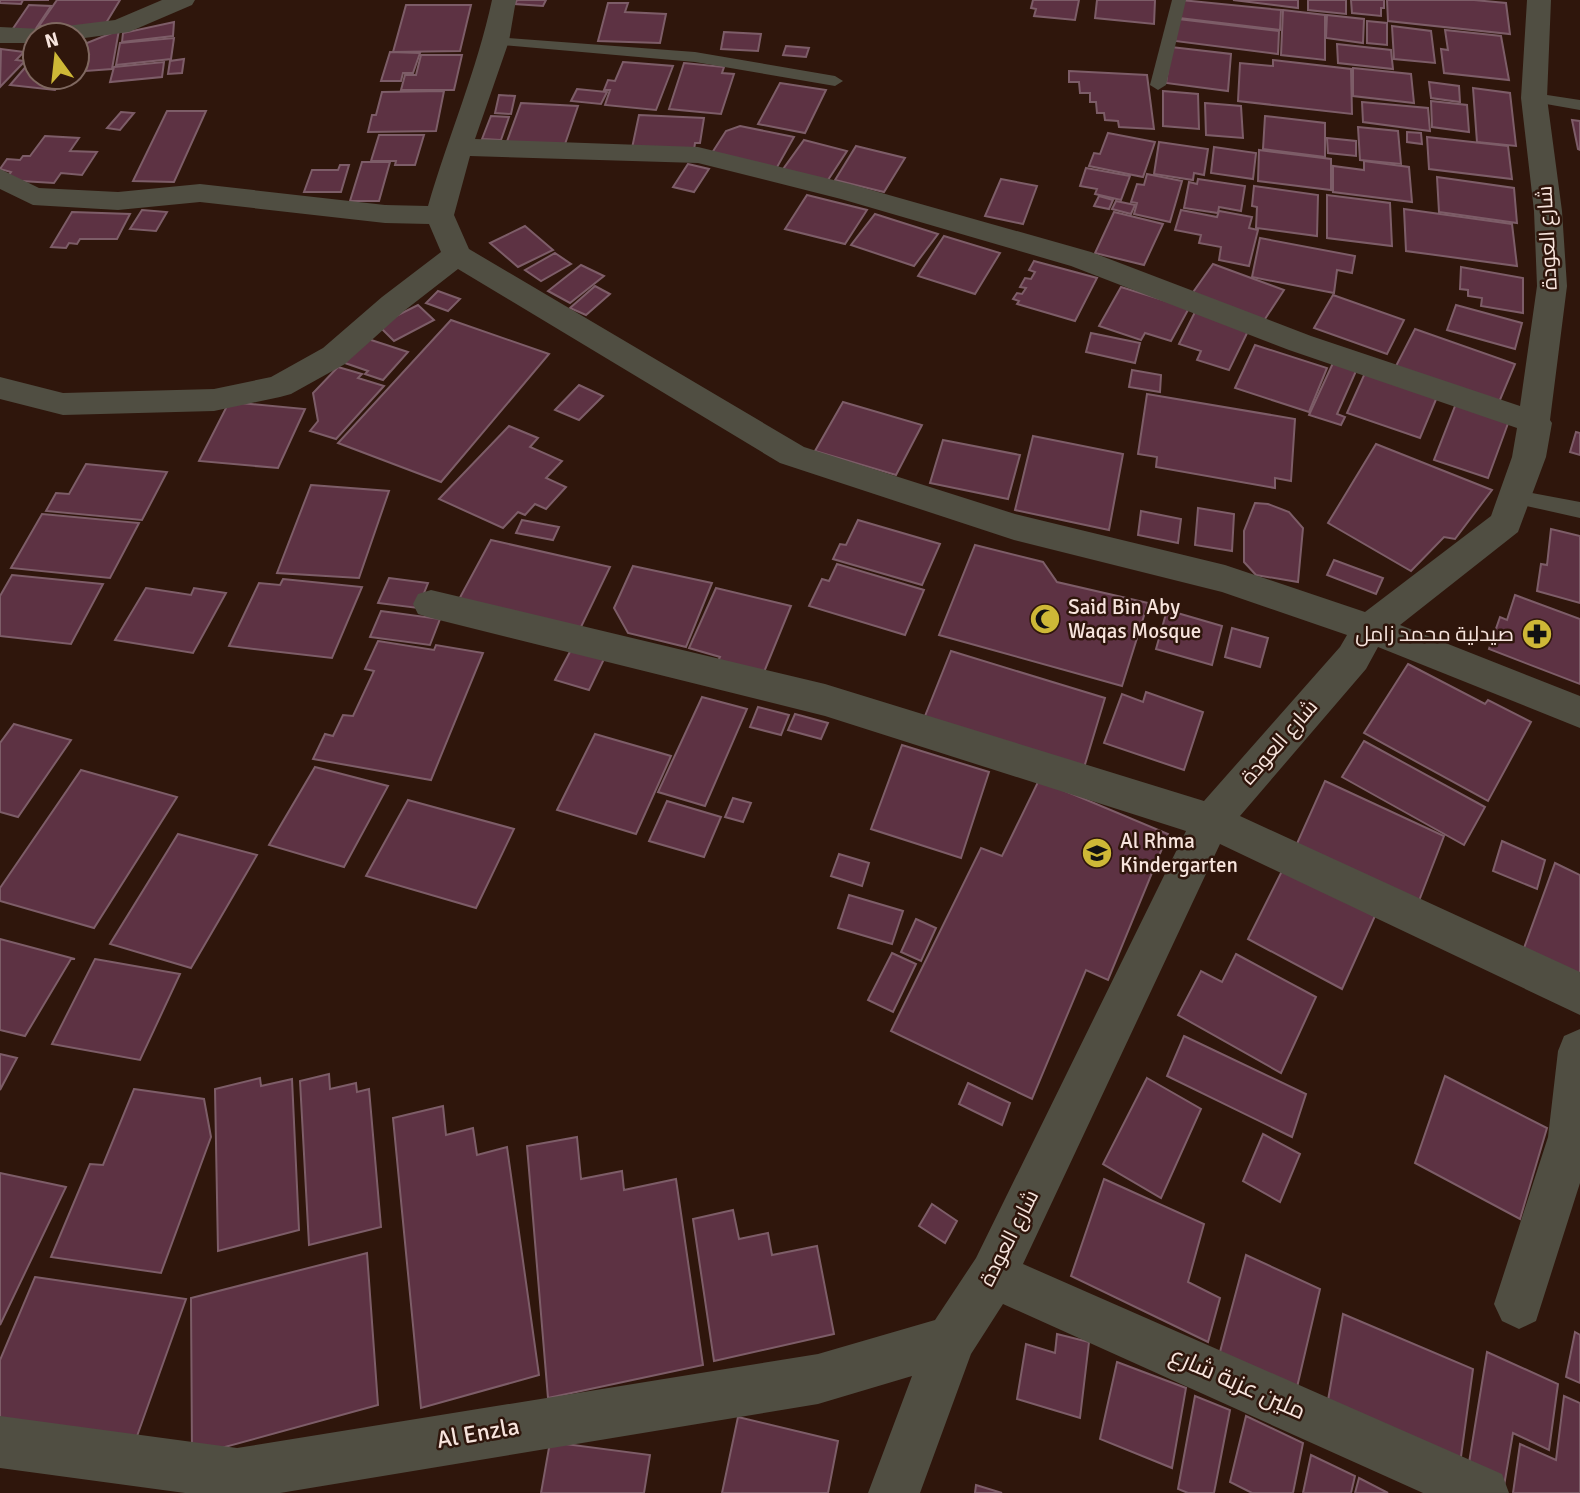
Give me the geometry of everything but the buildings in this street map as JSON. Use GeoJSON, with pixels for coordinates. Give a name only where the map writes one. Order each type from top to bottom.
{"type":"FeatureCollection","features":[{"type":"Feature","properties":{"kind":"street"},"geometry":{"type":"LineString","coordinates":[[91,30],[120,27],[183,0]]}},
{"type":"Feature","properties":{"kind":"street"},"geometry":{"type":"LineString","coordinates":[[504,0],[496,41],[458,147],[440,215],[457,255],[792,456],[1014,527],[1225,579],[1370,628],[1580,712]]}},
{"type":"Feature","properties":{"kind":"street","name":"شارع العودة"},"geometry":{"type":"LineString","coordinates":[[894,1493],[951,1340],[993,1275],[1211,821],[1353,658],[1370,628],[1506,523],[1530,457],[1566,286],[1548,211],[1534,98],[1539,0]]}},
{"type":"Feature","properties":{"kind":"street"},"geometry":{"type":"LineString","coordinates":[[0,35],[21,35]]}},
{"type":"Feature","properties":{"kind":"street"},"geometry":{"type":"LineString","coordinates":[[458,147],[698,155],[850,193],[1081,259],[1300,343],[1536,423]]}},
{"type":"Feature","properties":{"kind":"street"},"geometry":{"type":"LineString","coordinates":[[0,178],[33,196],[118,201],[200,193],[385,214],[440,215]]}},
{"type":"Feature","properties":{"kind":"street"},"geometry":{"type":"LineString","coordinates":[[0,388],[63,404],[214,400],[280,386],[334,356],[393,304],[457,255]]}},
{"type":"Feature","properties":{"kind":"street"},"geometry":{"type":"LineString","coordinates":[[431,604],[825,700],[1211,821],[1580,994]]}},
{"type":"Feature","properties":{"kind":"street"},"geometry":{"type":"LineString","coordinates":[[1519,1304],[1571,1137],[1580,1051]]}},
{"type":"Feature","properties":{"kind":"street","name":"ملين عزبة شارع"},"geometry":{"type":"LineString","coordinates":[[993,1275],[1483,1493]]}},
{"type":"Feature","properties":{"kind":"street","name":"Al Enzla"},"geometry":{"type":"LineString","coordinates":[[0,1442],[237,1474],[818,1379],[951,1340]]}},
{"type":"Feature","properties":{"kind":"lane"},"geometry":{"type":"LineString","coordinates":[[1158,85],[1180,0]]}},
{"type":"Feature","properties":{"kind":"lane"},"geometry":{"type":"LineString","coordinates":[[496,41],[695,57],[835,81]]}},
{"type":"Feature","properties":{"kind":"lane"},"geometry":{"type":"LineString","coordinates":[[1534,98],[1580,105]]}},
{"type":"Feature","properties":{"kind":"lane"},"geometry":{"type":"LineString","coordinates":[[1516,497],[1580,510]]}},
{"type":"Feature","properties":{"kind":"place","name":"Said Bin Aby Waqas Mosque"},"geometry":{"type":"Point","coordinates":[1045,619]}},
{"type":"Feature","properties":{"kind":"place","name":"صيدلية محمد زامل"},"geometry":{"type":"Point","coordinates":[1537,634]}},
{"type":"Feature","properties":{"kind":"place","name":"Al Rhma Kindergarten"},"geometry":{"type":"Point","coordinates":[1097,853]}}]}
